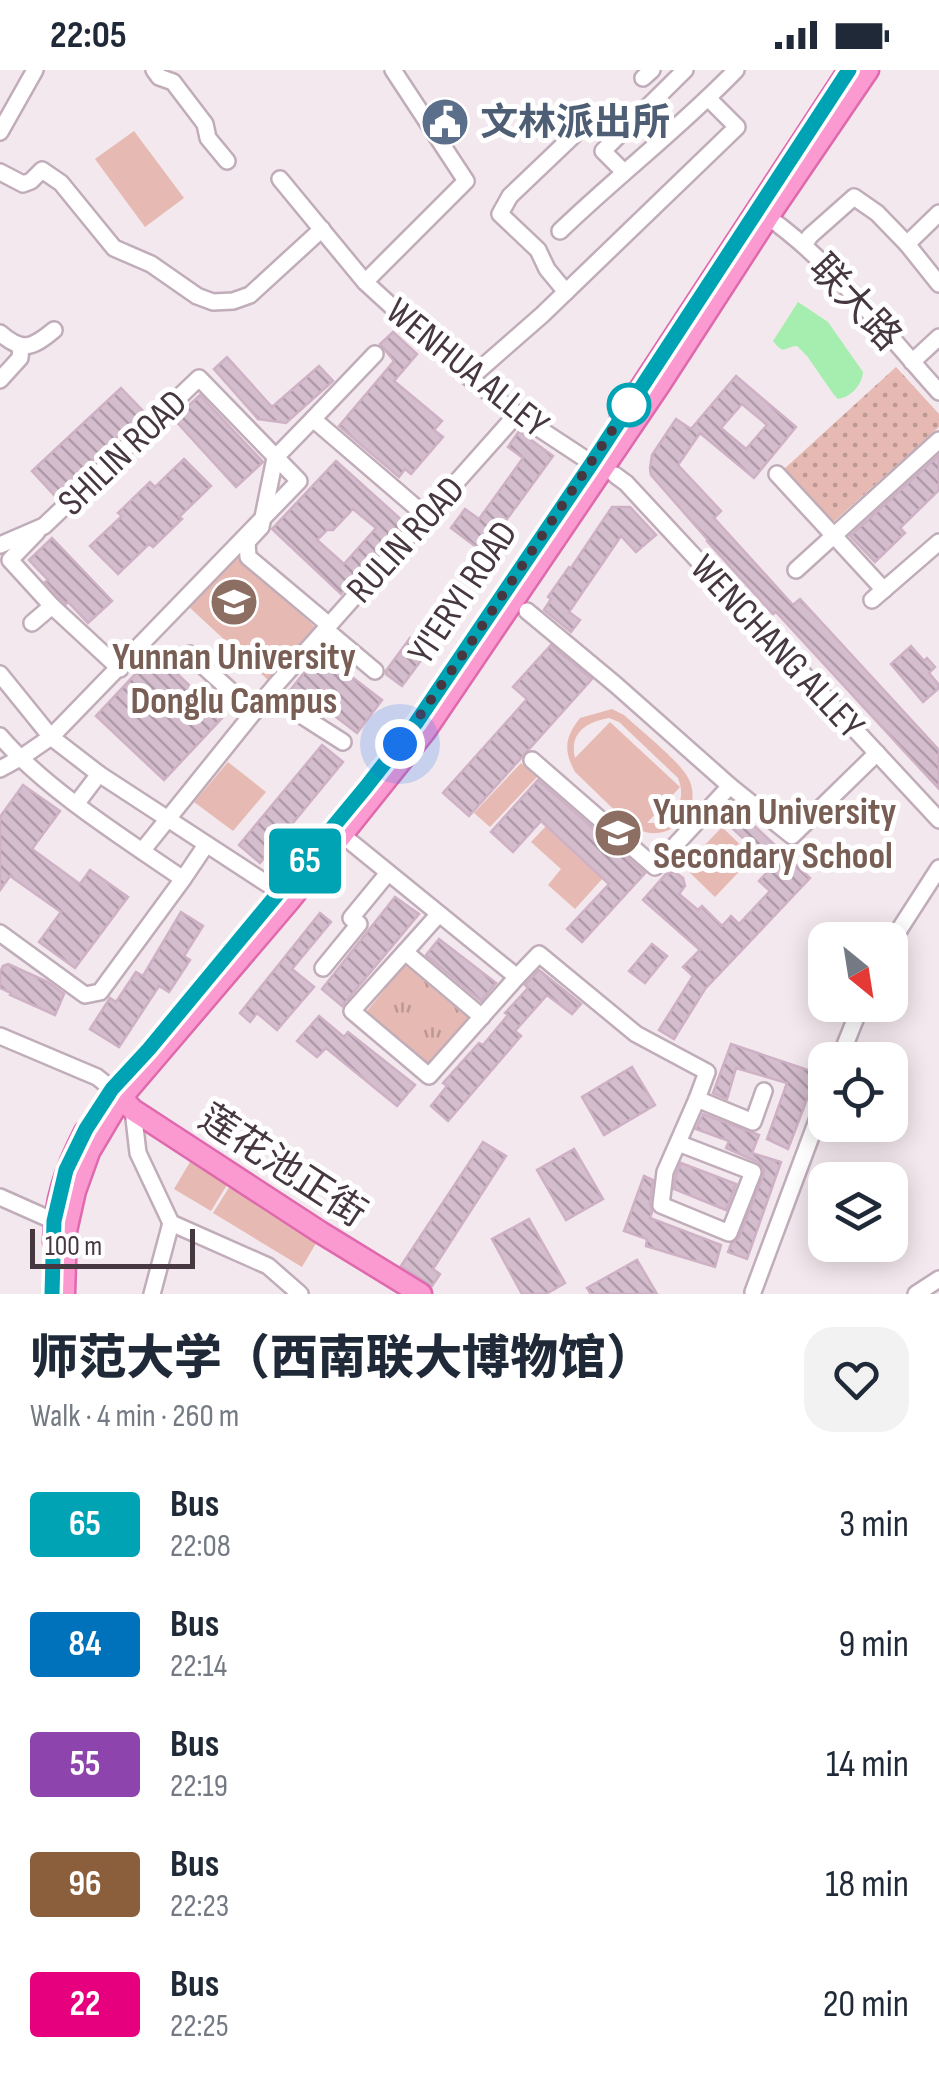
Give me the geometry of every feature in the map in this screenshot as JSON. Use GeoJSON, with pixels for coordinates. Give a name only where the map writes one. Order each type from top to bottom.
{"type":"FeatureCollection","features":[{"type":"Feature","properties":{"kind":"main road","name":"YI'ERYI ROAD"},"geometry":{"type":"LineString","coordinates":[[52,1294],[61,1221],[90,1152],[122,1099],[284,897],[603,469],[849,70]]}},
{"type":"Feature","properties":{"kind":"main road","name":"YI'ERYI ROAD"},"geometry":{"type":"LineString","coordinates":[[284,897],[424,731],[868,70]]}},
{"type":"Feature","properties":{"kind":"main road","name":"莲花池正街"},"geometry":{"type":"LineString","coordinates":[[122,1099],[320,1232],[421,1294]]}},
{"type":"Feature","properties":{"kind":"main road","name":"YI'ERYI ROAD"},"geometry":{"type":"LineString","coordinates":[[61,1221],[64,1294]]}},
{"type":"Feature","properties":{"kind":"street"},"geometry":{"type":"LineString","coordinates":[[0,115],[26,70]]}},
{"type":"Feature","properties":{"kind":"street"},"geometry":{"type":"LineString","coordinates":[[0,132],[35,70]]}},
{"type":"Feature","properties":{"kind":"street"},"geometry":{"type":"LineString","coordinates":[[154,70],[159,78],[172,82],[205,124],[208,138],[227,162]]}},
{"type":"Feature","properties":{"kind":"street","name":"WENHUA ALLEY"},"geometry":{"type":"LineString","coordinates":[[393,70],[466,182],[365,282],[470,378],[517,414],[603,469]]}},
{"type":"Feature","properties":{"kind":"street"},"geometry":{"type":"LineString","coordinates":[[624,172],[602,151],[684,70]]}},
{"type":"Feature","properties":{"kind":"street"},"geometry":{"type":"LineString","coordinates":[[560,231],[736,70]]}},
{"type":"Feature","properties":{"kind":"street"},"geometry":{"type":"LineString","coordinates":[[668,88],[694,112]]}},
{"type":"Feature","properties":{"kind":"street"},"geometry":{"type":"LineString","coordinates":[[470,378],[566,292],[737,126],[709,98]]}},
{"type":"Feature","properties":{"kind":"street"},"geometry":{"type":"LineString","coordinates":[[566,292],[538,250],[500,214],[510,196],[574,134]]}},
{"type":"Feature","properties":{"kind":"street"},"geometry":{"type":"LineString","coordinates":[[0,172],[23,184],[31,182],[42,170],[61,183],[114,248],[151,264],[197,296],[213,302],[250,295],[322,230]]}},
{"type":"Feature","properties":{"kind":"street"},"geometry":{"type":"LineString","coordinates":[[280,180],[365,282]]}},
{"type":"Feature","properties":{"kind":"street"},"geometry":{"type":"LineString","coordinates":[[804,246],[854,197],[877,213],[939,284]]}},
{"type":"Feature","properties":{"kind":"street"},"geometry":{"type":"LineString","coordinates":[[907,244],[939,213]]}},
{"type":"Feature","properties":{"kind":"street","name":"联大路"},"geometry":{"type":"LineString","coordinates":[[768,218],[804,246],[939,392]]}},
{"type":"Feature","properties":{"kind":"street"},"geometry":{"type":"LineString","coordinates":[[0,332],[21,347],[54,330]]}},
{"type":"Feature","properties":{"kind":"street"},"geometry":{"type":"LineString","coordinates":[[912,362],[939,338]]}},
{"type":"Feature","properties":{"kind":"street"},"geometry":{"type":"LineString","coordinates":[[0,380],[20,358],[21,347]]}},
{"type":"Feature","properties":{"kind":"street"},"geometry":{"type":"LineString","coordinates":[[375,354],[275,458],[259,520],[261,527],[246,542],[248,557],[375,670]]}},
{"type":"Feature","properties":{"kind":"street","name":"SHILIN ROAD"},"geometry":{"type":"LineString","coordinates":[[0,545],[44,526],[199,378],[275,458]]}},
{"type":"Feature","properties":{"kind":"street","name":"RULIN ROAD"},"geometry":{"type":"LineString","coordinates":[[142,851],[268,694],[517,414]]}},
{"type":"Feature","properties":{"kind":"street"},"geometry":{"type":"LineString","coordinates":[[313,419],[426,516]]}},
{"type":"Feature","properties":{"kind":"street"},"geometry":{"type":"LineString","coordinates":[[796,570],[939,440]]}},
{"type":"Feature","properties":{"kind":"street"},"geometry":{"type":"LineString","coordinates":[[0,769],[51,738],[299,481],[275,458]]}},
{"type":"Feature","properties":{"kind":"street","name":"WENCHANG ALLEY"},"geometry":{"type":"LineString","coordinates":[[603,469],[626,483],[939,820]]}},
{"type":"Feature","properties":{"kind":"street"},"geometry":{"type":"LineString","coordinates":[[777,474],[834,536],[878,595],[939,542]]}},
{"type":"Feature","properties":{"kind":"street"},"geometry":{"type":"LineString","coordinates":[[44,526],[10,560],[52,606],[120,669]]}},
{"type":"Feature","properties":{"kind":"street"},"geometry":{"type":"LineString","coordinates":[[32,623],[52,606]]}},
{"type":"Feature","properties":{"kind":"street"},"geometry":{"type":"LineString","coordinates":[[527,612],[792,836],[877,753]]}},
{"type":"Feature","properties":{"kind":"street"},"geometry":{"type":"LineString","coordinates":[[190,654],[254,712]]}},
{"type":"Feature","properties":{"kind":"street"},"geometry":{"type":"LineString","coordinates":[[0,674],[51,738],[284,897]]}},
{"type":"Feature","properties":{"kind":"street"},"geometry":{"type":"LineString","coordinates":[[268,694],[343,742]]}},
{"type":"Feature","properties":{"kind":"street"},"geometry":{"type":"LineString","coordinates":[[1,738],[76,804],[183,878]]}},
{"type":"Feature","properties":{"kind":"street"},"geometry":{"type":"LineString","coordinates":[[532,760],[655,866],[730,786]]}},
{"type":"Feature","properties":{"kind":"street"},"geometry":{"type":"LineString","coordinates":[[76,804],[99,774]]}},
{"type":"Feature","properties":{"kind":"street"},"geometry":{"type":"LineString","coordinates":[[341,834],[518,976]]}},
{"type":"Feature","properties":{"kind":"street"},"geometry":{"type":"LineString","coordinates":[[1,935],[85,995],[100,992],[206,845]]}},
{"type":"Feature","properties":{"kind":"street"},"geometry":{"type":"LineString","coordinates":[[904,922],[939,868]]}},
{"type":"Feature","properties":{"kind":"street"},"geometry":{"type":"LineString","coordinates":[[323,968],[360,924],[352,918],[388,874]]}},
{"type":"Feature","properties":{"kind":"street"},"geometry":{"type":"LineString","coordinates":[[439,914],[352,1011],[428,1076],[539,954],[636,1034],[708,1072],[696,1099],[678,1142],[666,1172],[661,1205],[729,1234],[753,1172],[678,1142]]}},
{"type":"Feature","properties":{"kind":"street"},"geometry":{"type":"LineString","coordinates":[[404,952],[482,1017]]}},
{"type":"Feature","properties":{"kind":"street"},"geometry":{"type":"LineString","coordinates":[[0,1036],[97,1077],[122,1099],[138,1153],[172,1223],[268,1266],[300,1294]]}},
{"type":"Feature","properties":{"kind":"street"},"geometry":{"type":"LineString","coordinates":[[696,1099],[753,1122],[764,1091]]}},
{"type":"Feature","properties":{"kind":"street"},"geometry":{"type":"LineString","coordinates":[[753,1292],[809,1142]]}},
{"type":"Feature","properties":{"kind":"street"},"geometry":{"type":"LineString","coordinates":[[0,1197],[61,1221]]}},
{"type":"Feature","properties":{"kind":"street"},"geometry":{"type":"LineString","coordinates":[[152,1294],[172,1223]]}},
{"type":"Feature","properties":{"kind":"street"},"geometry":{"type":"LineString","coordinates":[[916,1294],[939,1279]]}},
{"type":"Feature","properties":{"kind":"green space"},"geometry":{"type":"Polygon","coordinates":[[[134,131],[184,198],[145,227],[95,159],[134,131]]]}},
{"type":"Feature","properties":{"kind":"green space"},"geometry":{"type":"Polygon","coordinates":[[[896,367],[939,414],[939,427],[831,524],[783,470],[896,367]]]}},
{"type":"Feature","properties":{"kind":"green space"},"geometry":{"type":"Polygon","coordinates":[[[237,554],[318,630],[269,681],[188,606],[237,554]]]}},
{"type":"Feature","properties":{"kind":"green space"},"geometry":{"type":"Polygon","coordinates":[[[612,709],[624,715],[675,761],[692,789],[692,803],[682,821],[659,833],[637,829],[575,772],[567,744],[580,718],[612,709]],[[609,718],[582,730],[575,741],[575,758],[610,722],[680,787],[647,823],[664,820],[679,803],[681,787],[678,778],[619,722],[609,718]]]}},
{"type":"Feature","properties":{"kind":"green space"},"geometry":{"type":"Polygon","coordinates":[[[228,762],[266,792],[233,831],[194,802],[228,762]]]}},
{"type":"Feature","properties":{"kind":"green space"},"geometry":{"type":"Polygon","coordinates":[[[521,763],[537,777],[490,827],[474,813],[521,763]]]}},
{"type":"Feature","properties":{"kind":"green space"},"geometry":{"type":"Polygon","coordinates":[[[546,826],[603,878],[575,909],[548,885],[561,869],[531,842],[546,826]]]}},
{"type":"Feature","properties":{"kind":"green space"},"geometry":{"type":"Polygon","coordinates":[[[722,827],[753,857],[715,897],[684,867],[722,827]]]}},
{"type":"Feature","properties":{"kind":"green space"},"geometry":{"type":"Polygon","coordinates":[[[405,965],[474,1023],[431,1070],[366,1012],[405,965]]]}},
{"type":"Feature","properties":{"kind":"green space"},"geometry":{"type":"Polygon","coordinates":[[[190,1162],[227,1185],[211,1211],[174,1189],[190,1162]]]}},
{"type":"Feature","properties":{"kind":"green space"},"geometry":{"type":"Polygon","coordinates":[[[230,1186],[318,1240],[302,1267],[213,1213],[230,1186]]]}},
{"type":"Feature","properties":{"kind":"shaded area"},"geometry":{"type":"Polygon","coordinates":[[[798,302],[828,322],[863,372],[858,386],[847,396],[838,399],[834,395],[797,346],[782,349],[773,341],[798,302]]]}},
{"type":"Feature","properties":{"kind":"building"},"geometry":{"type":"Polygon","coordinates":[[[393,332],[417,354],[394,381],[442,421],[434,430],[443,437],[411,474],[405,469],[399,477],[339,426],[394,361],[380,344],[393,332]]]}},
{"type":"Feature","properties":{"kind":"building"},"geometry":{"type":"Polygon","coordinates":[[[227,357],[272,407],[319,366],[333,381],[286,423],[258,419],[214,369],[227,357]]]}},
{"type":"Feature","properties":{"kind":"building"},"geometry":{"type":"Polygon","coordinates":[[[736,376],[796,427],[754,478],[700,433],[678,465],[721,511],[714,518],[793,605],[800,599],[939,750],[939,789],[776,612],[773,614],[651,475],[652,455],[676,419],[691,429],[736,376]],[[742,404],[721,428],[746,449],[767,425],[742,404]]]}},
{"type":"Feature","properties":{"kind":"building"},"geometry":{"type":"Polygon","coordinates":[[[121,388],[144,412],[55,496],[32,471],[121,388]]]}},
{"type":"Feature","properties":{"kind":"building"},"geometry":{"type":"Polygon","coordinates":[[[200,395],[263,462],[236,487],[174,419],[200,395]]]}},
{"type":"Feature","properties":{"kind":"building"},"geometry":{"type":"Polygon","coordinates":[[[519,431],[553,456],[483,552],[451,528],[465,509],[479,519],[523,458],[508,447],[519,431]]]}},
{"type":"Feature","properties":{"kind":"building"},"geometry":{"type":"Polygon","coordinates":[[[939,455],[939,490],[900,528],[905,533],[875,562],[850,536],[939,455]]]}},
{"type":"Feature","properties":{"kind":"building"},"geometry":{"type":"Polygon","coordinates":[[[184,459],[211,486],[153,547],[149,544],[118,574],[90,546],[150,482],[155,487],[184,459]]]}},
{"type":"Feature","properties":{"kind":"building"},"geometry":{"type":"Polygon","coordinates":[[[336,461],[405,523],[341,594],[272,529],[336,461]],[[353,509],[317,540],[344,564],[376,528],[353,509]]]}},
{"type":"Feature","properties":{"kind":"building"},"geometry":{"type":"Polygon","coordinates":[[[612,507],[630,507],[656,535],[636,552],[621,536],[569,612],[580,620],[571,632],[544,610],[551,599],[548,597],[612,507]]]}},
{"type":"Feature","properties":{"kind":"building"},"geometry":{"type":"Polygon","coordinates":[[[52,538],[112,601],[88,623],[45,582],[48,580],[29,560],[52,538]]]}},
{"type":"Feature","properties":{"kind":"building"},"geometry":{"type":"Polygon","coordinates":[[[410,638],[428,651],[402,686],[386,671],[410,638]]]}},
{"type":"Feature","properties":{"kind":"building"},"geometry":{"type":"Polygon","coordinates":[[[326,645],[337,654],[331,661],[382,700],[357,733],[306,694],[300,701],[288,693],[326,645]]]}},
{"type":"Feature","properties":{"kind":"building"},"geometry":{"type":"Polygon","coordinates":[[[551,645],[592,679],[469,816],[443,793],[527,699],[513,687],[551,645]]]}},
{"type":"Feature","properties":{"kind":"building"},"geometry":{"type":"Polygon","coordinates":[[[911,646],[935,667],[929,673],[939,685],[923,702],[891,664],[911,646]]]}},
{"type":"Feature","properties":{"kind":"building"},"geometry":{"type":"Polygon","coordinates":[[[155,653],[223,717],[164,780],[96,716],[155,653]]]}},
{"type":"Feature","properties":{"kind":"building"},"geometry":{"type":"Polygon","coordinates":[[[322,745],[343,762],[260,863],[239,845],[322,745]]]}},
{"type":"Feature","properties":{"kind":"building"},"geometry":{"type":"Polygon","coordinates":[[[538,780],[645,873],[582,942],[567,929],[609,884],[541,821],[513,852],[491,832],[538,780]]]}},
{"type":"Feature","properties":{"kind":"building"},"geometry":{"type":"Polygon","coordinates":[[[23,785],[60,811],[32,849],[80,884],[90,870],[128,897],[75,968],[39,942],[61,912],[10,876],[0,890],[0,817],[23,785]]]}},
{"type":"Feature","properties":{"kind":"building"},"geometry":{"type":"Polygon","coordinates":[[[731,804],[810,878],[705,989],[674,1039],[659,1030],[693,976],[683,967],[700,950],[643,900],[666,874],[675,872],[683,878],[685,886],[679,894],[698,910],[702,906],[722,926],[731,916],[739,924],[770,891],[759,881],[773,866],[719,816],[731,804]]]}},
{"type":"Feature","properties":{"kind":"building"},"geometry":{"type":"Polygon","coordinates":[[[395,897],[419,914],[342,1006],[322,989],[395,897]]]}},
{"type":"Feature","properties":{"kind":"building"},"geometry":{"type":"Polygon","coordinates":[[[181,912],[203,926],[184,956],[190,960],[169,992],[159,986],[119,1047],[90,1029],[110,998],[116,1002],[136,972],[143,976],[181,912]]]}},
{"type":"Feature","properties":{"kind":"building"},"geometry":{"type":"Polygon","coordinates":[[[320,913],[331,922],[292,969],[314,987],[277,1030],[257,1013],[250,1022],[240,1013],[320,913]]]}},
{"type":"Feature","properties":{"kind":"building"},"geometry":{"type":"Polygon","coordinates":[[[439,939],[496,983],[481,1001],[426,955],[439,939]]]}},
{"type":"Feature","properties":{"kind":"building"},"geometry":{"type":"Polygon","coordinates":[[[652,944],[667,956],[645,983],[629,971],[652,944]]]}},
{"type":"Feature","properties":{"kind":"building"},"geometry":{"type":"Polygon","coordinates":[[[8,964],[48,982],[64,994],[55,1015],[0,988],[0,972],[8,964]]]}},
{"type":"Feature","properties":{"kind":"building"},"geometry":{"type":"Polygon","coordinates":[[[539,970],[581,1004],[572,1014],[547,995],[515,1031],[521,1036],[448,1121],[431,1106],[447,1086],[443,1083],[479,1043],[483,1045],[539,970]]]}},
{"type":"Feature","properties":{"kind":"building"},"geometry":{"type":"Polygon","coordinates":[[[319,1016],[344,1037],[348,1032],[415,1085],[397,1106],[326,1048],[317,1057],[297,1041],[319,1016]]]}},
{"type":"Feature","properties":{"kind":"building"},"geometry":{"type":"Polygon","coordinates":[[[731,1044],[808,1070],[808,1097],[788,1149],[767,1139],[787,1083],[736,1068],[727,1099],[713,1093],[731,1044]]]}},
{"type":"Feature","properties":{"kind":"building"},"geometry":{"type":"Polygon","coordinates":[[[632,1067],[655,1105],[604,1135],[582,1097],[632,1067]]]}},
{"type":"Feature","properties":{"kind":"building"},"geometry":{"type":"Polygon","coordinates":[[[703,1114],[759,1135],[752,1153],[781,1162],[747,1259],[728,1252],[739,1237],[764,1169],[758,1162],[726,1148],[729,1141],[696,1129],[703,1114]]]}},
{"type":"Feature","properties":{"kind":"building"},"geometry":{"type":"Polygon","coordinates":[[[483,1142],[506,1156],[433,1269],[440,1274],[432,1286],[401,1266],[483,1142]]]}},
{"type":"Feature","properties":{"kind":"building"},"geometry":{"type":"Polygon","coordinates":[[[574,1149],[603,1199],[566,1220],[537,1170],[574,1149]]]}},
{"type":"Feature","properties":{"kind":"building"},"geometry":{"type":"Polygon","coordinates":[[[681,1163],[736,1184],[726,1210],[674,1189],[681,1163]]]}},
{"type":"Feature","properties":{"kind":"building"},"geometry":{"type":"Polygon","coordinates":[[[644,1176],[653,1180],[650,1218],[721,1245],[715,1267],[646,1246],[647,1239],[624,1231],[644,1176]]]}},
{"type":"Feature","properties":{"kind":"building"},"geometry":{"type":"Polygon","coordinates":[[[529,1219],[565,1283],[546,1294],[522,1294],[492,1239],[529,1219]]]}},
{"type":"Feature","properties":{"kind":"building"},"geometry":{"type":"Polygon","coordinates":[[[637,1260],[657,1294],[591,1294],[587,1288],[637,1260]]]}},
{"type":"Feature","properties":{"kind":"bus line","name":"65"},"geometry":{"type":"LineString","coordinates":[[52,1294],[54,1221],[66,1170],[112,1089],[416,723],[849,70]]}},
{"type":"Feature","properties":{"kind":"place","name":"文林派出所"},"geometry":{"type":"Point","coordinates":[445,122]}},
{"type":"Feature","properties":{"kind":"place","name":"Yunnan University Donglu Campus"},"geometry":{"type":"Point","coordinates":[234,602]}},
{"type":"Feature","properties":{"kind":"place","name":"Yunnan University Secondary School"},"geometry":{"type":"Point","coordinates":[618,833]}},
{"type":"Feature","properties":{"kind":"route"},"geometry":{"type":"LineString","coordinates":[[400,744],[635,396],[629,405]]}}]}
